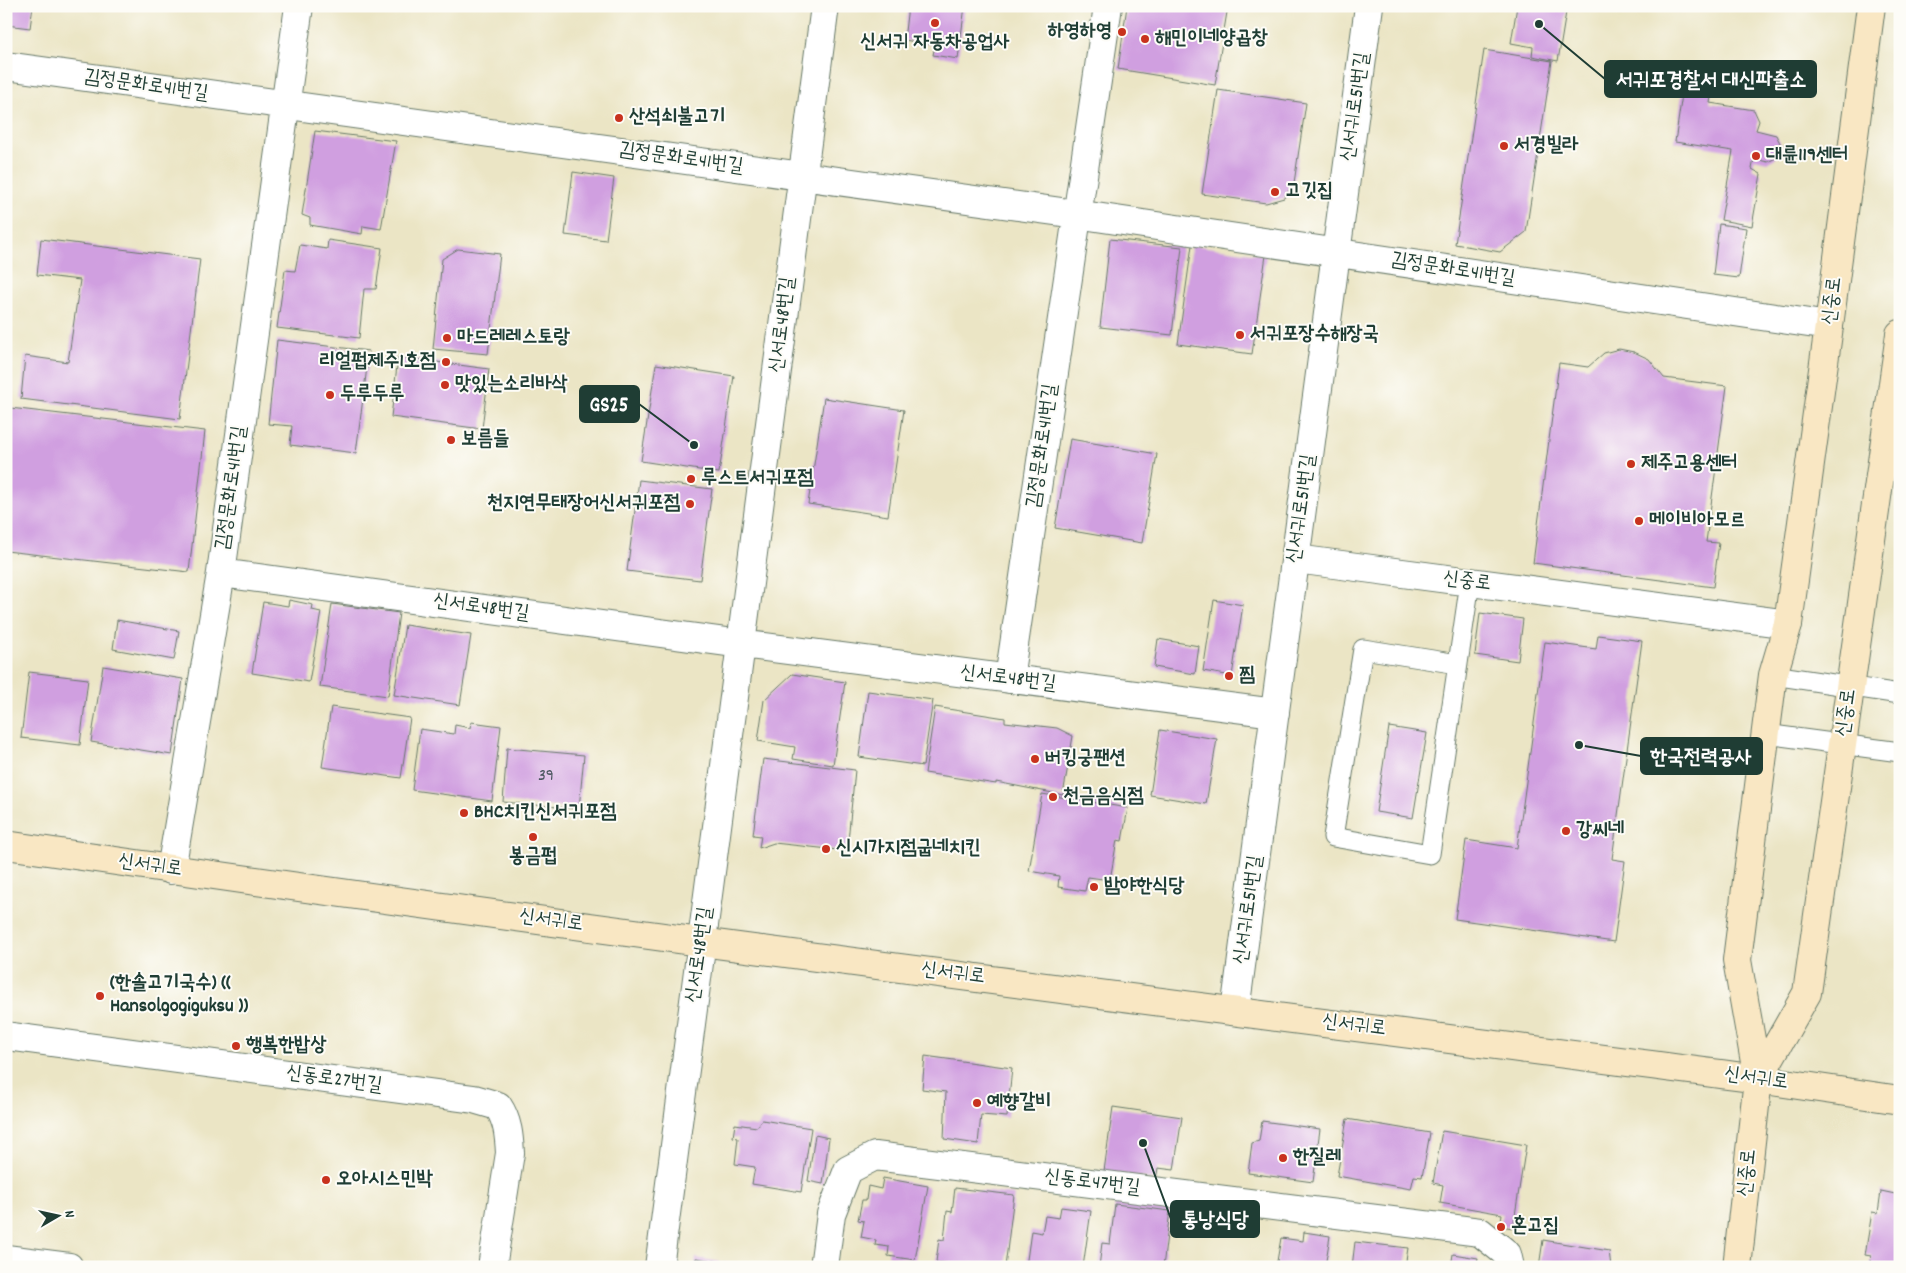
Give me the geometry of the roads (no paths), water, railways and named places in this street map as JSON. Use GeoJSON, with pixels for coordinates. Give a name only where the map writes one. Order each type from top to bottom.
{"type":"FeatureCollection","features":[{"type":"Feature","properties":{"kind":"street","name":"김정문화로41번길"},"geometry":{"type":"LineString","coordinates":[[171,870],[221,573],[299,6]]}},
{"type":"Feature","properties":{"kind":"street","name":"신서로48번길"},"geometry":{"type":"LineString","coordinates":[[659,1267],[825,6]]}},
{"type":"Feature","properties":{"kind":"street","name":"김정문화로41번길"},"geometry":{"type":"LineString","coordinates":[[1009,679],[1108,6]]}},
{"type":"Feature","properties":{"kind":"street","name":"신서귀로51번길"},"geometry":{"type":"LineString","coordinates":[[1235,1011],[1369,6]]}},
{"type":"Feature","properties":{"kind":"street","name":"신중로"},"geometry":{"type":"LineString","coordinates":[[1737,1267],[1758,1079],[1737,960],[1773,675],[1788,624],[1830,326],[1871,6]]}},
{"type":"Feature","properties":{"kind":"street","name":"김정문화로41번길"},"geometry":{"type":"LineString","coordinates":[[6,66],[1076,214],[1830,326]]}},
{"type":"Feature","properties":{"kind":"street","name":"신중로"},"geometry":{"type":"LineString","coordinates":[[1758,1079],[1807,993],[1900,334]]}},
{"type":"Feature","properties":{"kind":"street","name":"신중로"},"geometry":{"type":"LineString","coordinates":[[1296,559],[1788,624]]}},
{"type":"Feature","properties":{"kind":"street","name":"신서로48번길"},"geometry":{"type":"LineString","coordinates":[[221,573],[1275,714]]}},
{"type":"Feature","properties":{"kind":"street","name":"신서귀로"},"geometry":{"type":"LineString","coordinates":[[6,846],[702,941],[1758,1079],[1900,1100]]}},
{"type":"Feature","properties":{"kind":"street","name":"신동로27번길"},"geometry":{"type":"LineString","coordinates":[[6,1036],[474,1098],[498,1106],[506,1122],[510,1138],[510,1154],[492,1267]]}},
{"type":"Feature","properties":{"kind":"street","name":"신동로47번길"},"geometry":{"type":"LineString","coordinates":[[824,1267],[831,1214],[848,1170],[875,1156],[1480,1232],[1507,1254],[1510,1267]]}},
{"type":"Feature","properties":{"kind":"street"},"geometry":{"type":"LineString","coordinates":[[6,1259],[69,1267]]}},
{"type":"Feature","properties":{"kind":"lane"},"geometry":{"type":"LineString","coordinates":[[1458,664],[1362,649],[1333,838],[1430,854],[1458,664],[1470,582]]}},
{"type":"Feature","properties":{"kind":"lane"},"geometry":{"type":"LineString","coordinates":[[1773,675],[1900,694]]}},
{"type":"Feature","properties":{"kind":"lane"},"geometry":{"type":"LineString","coordinates":[[1766,734],[1900,752]]}},
{"type":"Feature","properties":{"kind":"place","name":"신서귀 자동차공업사"},"geometry":{"type":"Point","coordinates":[935,23]}},
{"type":"Feature","properties":{"kind":"place","name":"서귀포경찰서 대신파출소"},"geometry":{"type":"Point","coordinates":[1539,24]}},
{"type":"Feature","properties":{"kind":"place","name":"하영하영"},"geometry":{"type":"Point","coordinates":[1122,32]}},
{"type":"Feature","properties":{"kind":"place","name":"해민이네양곱창"},"geometry":{"type":"Point","coordinates":[1145,39]}},
{"type":"Feature","properties":{"kind":"place","name":"산석쇠불고기"},"geometry":{"type":"Point","coordinates":[619,118]}},
{"type":"Feature","properties":{"kind":"place","name":"서경빌라"},"geometry":{"type":"Point","coordinates":[1504,146]}},
{"type":"Feature","properties":{"kind":"place","name":"대륜119센터"},"geometry":{"type":"Point","coordinates":[1756,156]}},
{"type":"Feature","properties":{"kind":"place","name":"고깃집"},"geometry":{"type":"Point","coordinates":[1275,192]}},
{"type":"Feature","properties":{"kind":"place","name":"서귀포장수해장국"},"geometry":{"type":"Point","coordinates":[1240,335]}},
{"type":"Feature","properties":{"kind":"place","name":"마드레레스토랑"},"geometry":{"type":"Point","coordinates":[447,338]}},
{"type":"Feature","properties":{"kind":"place","name":"리얼펍제주1호점"},"geometry":{"type":"Point","coordinates":[446,362]}},
{"type":"Feature","properties":{"kind":"place","name":"맛있는소리바삭"},"geometry":{"type":"Point","coordinates":[445,385]}},
{"type":"Feature","properties":{"kind":"place","name":"두루두루"},"geometry":{"type":"Point","coordinates":[330,395]}},
{"type":"Feature","properties":{"kind":"place","name":"보름들"},"geometry":{"type":"Point","coordinates":[451,440]}},
{"type":"Feature","properties":{"kind":"place","name":"GS25"},"geometry":{"type":"Point","coordinates":[694,445]}},
{"type":"Feature","properties":{"kind":"place","name":"제주고용센터"},"geometry":{"type":"Point","coordinates":[1631,464]}},
{"type":"Feature","properties":{"kind":"place","name":"루스트서귀포점"},"geometry":{"type":"Point","coordinates":[691,479]}},
{"type":"Feature","properties":{"kind":"place","name":"천지연무태장어신서귀포점"},"geometry":{"type":"Point","coordinates":[690,504]}},
{"type":"Feature","properties":{"kind":"place","name":"메이비아모르"},"geometry":{"type":"Point","coordinates":[1639,521]}},
{"type":"Feature","properties":{"kind":"place","name":"찜"},"geometry":{"type":"Point","coordinates":[1229,676]}},
{"type":"Feature","properties":{"kind":"place","name":"한국전력공사"},"geometry":{"type":"Point","coordinates":[1579,745]}},
{"type":"Feature","properties":{"kind":"place","name":"버킹궁팬션"},"geometry":{"type":"Point","coordinates":[1035,759]}},
{"type":"Feature","properties":{"kind":"place","name":"천금음식점"},"geometry":{"type":"Point","coordinates":[1053,797]}},
{"type":"Feature","properties":{"kind":"place","name":"BHC치킨신서귀포점"},"geometry":{"type":"Point","coordinates":[464,813]}},
{"type":"Feature","properties":{"kind":"place","name":"강씨네"},"geometry":{"type":"Point","coordinates":[1566,831]}},
{"type":"Feature","properties":{"kind":"place","name":"봉금펍"},"geometry":{"type":"Point","coordinates":[533,837]}},
{"type":"Feature","properties":{"kind":"place","name":"신시가지점굽네치킨"},"geometry":{"type":"Point","coordinates":[826,849]}},
{"type":"Feature","properties":{"kind":"place","name":"밤야한식당"},"geometry":{"type":"Point","coordinates":[1094,887]}},
{"type":"Feature","properties":{"kind":"place","name":"(한솔고기국수) (( Hansolgogiguksu ))"},"geometry":{"type":"Point","coordinates":[100,996]}},
{"type":"Feature","properties":{"kind":"place","name":"행복한밥상"},"geometry":{"type":"Point","coordinates":[236,1046]}},
{"type":"Feature","properties":{"kind":"place","name":"예향갈비"},"geometry":{"type":"Point","coordinates":[977,1103]}},
{"type":"Feature","properties":{"kind":"place","name":"통낭식당"},"geometry":{"type":"Point","coordinates":[1143,1143]}},
{"type":"Feature","properties":{"kind":"place","name":"한질레"},"geometry":{"type":"Point","coordinates":[1283,1158]}},
{"type":"Feature","properties":{"kind":"place","name":"오아시스민박"},"geometry":{"type":"Point","coordinates":[326,1180]}},
{"type":"Feature","properties":{"kind":"place","name":"혼고집"},"geometry":{"type":"Point","coordinates":[1501,1227]}}]}
